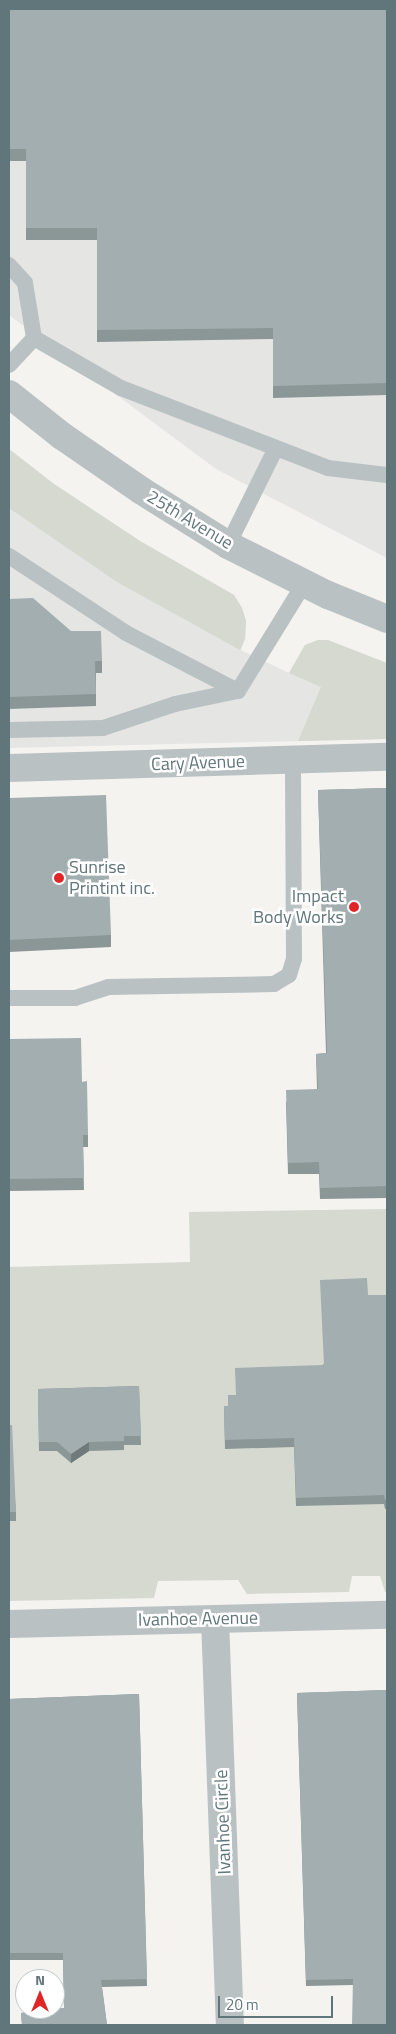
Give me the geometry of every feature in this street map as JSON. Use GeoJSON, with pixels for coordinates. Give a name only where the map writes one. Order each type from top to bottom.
{"type":"FeatureCollection","features":[{"type":"Feature","properties":{"kind":"street","name":"25th Avenue"},"geometry":{"type":"LineString","coordinates":[[9,394],[62,436],[142,491],[228,545],[387,619]]}},
{"type":"Feature","properties":{"kind":"street","name":"Cary Avenue"},"geometry":{"type":"LineString","coordinates":[[9,768],[387,758]]}},
{"type":"Feature","properties":{"kind":"street","name":"Ivanhoe Avenue"},"geometry":{"type":"LineString","coordinates":[[9,1624],[387,1614]]}},
{"type":"Feature","properties":{"kind":"street","name":"Ivanhoe Circle"},"geometry":{"type":"LineString","coordinates":[[216,1619],[230,2025]]}},
{"type":"Feature","properties":{"kind":"lane"},"geometry":{"type":"LineString","coordinates":[[9,265],[25,283],[34,338]]}},
{"type":"Feature","properties":{"kind":"lane"},"geometry":{"type":"LineString","coordinates":[[9,365],[34,338]]}},
{"type":"Feature","properties":{"kind":"lane"},"geometry":{"type":"LineString","coordinates":[[34,338],[121,388],[328,468],[387,475]]}},
{"type":"Feature","properties":{"kind":"lane"},"geometry":{"type":"LineString","coordinates":[[228,545],[276,448]]}},
{"type":"Feature","properties":{"kind":"lane"},"geometry":{"type":"LineString","coordinates":[[9,556],[126,633],[238,691]]}},
{"type":"Feature","properties":{"kind":"lane"},"geometry":{"type":"LineString","coordinates":[[9,730],[103,728],[175,704],[238,691],[305,582]]}},
{"type":"Feature","properties":{"kind":"lane"},"geometry":{"type":"LineString","coordinates":[[9,998],[75,998],[108,987],[274,984],[289,975],[294,959],[293,761]]}},
{"type":"Feature","properties":{"kind":"shaded area"},"geometry":{"type":"Polygon","coordinates":[[[9,9],[387,9],[387,558],[216,469],[9,315],[9,9]]]}},
{"type":"Feature","properties":{"kind":"shaded area"},"geometry":{"type":"Polygon","coordinates":[[[9,449],[54,484],[140,541],[234,595],[242,608],[246,621],[245,639],[241,650],[289,673],[305,645],[318,640],[387,663],[387,739],[9,748],[9,449]]]}},
{"type":"Feature","properties":{"kind":"shaded area"},"geometry":{"type":"Polygon","coordinates":[[[9,449],[54,484],[140,541],[234,595],[242,608],[246,621],[245,639],[240,650],[117,582],[9,508],[9,449]]]}},
{"type":"Feature","properties":{"kind":"shaded area"},"geometry":{"type":"Polygon","coordinates":[[[318,640],[328,640],[387,663],[387,739],[298,741],[321,687],[289,673],[305,645],[318,640]]]}},
{"type":"Feature","properties":{"kind":"shaded area"},"geometry":{"type":"Polygon","coordinates":[[[387,1209],[387,1592],[385,1592],[380,1576],[352,1576],[349,1592],[247,1594],[238,1580],[158,1581],[154,1598],[9,1601],[9,1267],[190,1262],[189,1212],[387,1209]]]}},
{"type":"Feature","properties":{"kind":"building"},"geometry":{"type":"Polygon","coordinates":[[[9,9],[387,9],[387,383],[273,386],[273,328],[97,330],[97,228],[26,228],[26,149],[9,149],[9,9]]]}},
{"type":"Feature","properties":{"kind":"building"},"geometry":{"type":"Polygon","coordinates":[[[33,598],[71,631],[101,631],[102,661],[95,661],[96,694],[9,697],[9,599],[33,598]]]}},
{"type":"Feature","properties":{"kind":"building"},"geometry":{"type":"Polygon","coordinates":[[[387,788],[387,1186],[320,1188],[319,1162],[288,1163],[286,1090],[318,1089],[316,1054],[327,1053],[318,790],[387,788]]]}},
{"type":"Feature","properties":{"kind":"building","name":"Sunrise Printint inc."},"geometry":{"type":"Polygon","coordinates":[[[106,795],[111,935],[9,940],[9,798],[106,795]]]}},
{"type":"Feature","properties":{"kind":"building"},"geometry":{"type":"Polygon","coordinates":[[[81,1038],[82,1082],[87,1081],[88,1135],[83,1135],[84,1178],[9,1179],[9,1039],[81,1038]]]}},
{"type":"Feature","properties":{"kind":"building"},"geometry":{"type":"Polygon","coordinates":[[[367,1278],[368,1295],[387,1295],[387,1500],[385,1500],[384,1495],[296,1498],[294,1438],[225,1440],[224,1406],[228,1406],[228,1395],[236,1395],[235,1368],[324,1365],[320,1280],[367,1278]]]}},
{"type":"Feature","properties":{"kind":"building"},"geometry":{"type":"Polygon","coordinates":[[[139,1386],[141,1436],[124,1436],[124,1441],[89,1442],[71,1454],[57,1442],[39,1442],[38,1389],[139,1386]]]}},
{"type":"Feature","properties":{"kind":"building"},"geometry":{"type":"Polygon","coordinates":[[[9,1425],[12,1425],[16,1512],[9,1512],[9,1425]]]}},
{"type":"Feature","properties":{"kind":"building"},"geometry":{"type":"Polygon","coordinates":[[[387,1690],[387,2025],[352,2025],[353,1979],[306,1980],[297,1693],[387,1690]]]}},
{"type":"Feature","properties":{"kind":"building"},"geometry":{"type":"Polygon","coordinates":[[[139,1694],[147,1979],[101,1980],[107,2025],[22,2025],[22,2019],[65,2019],[65,1969],[63,1969],[63,1953],[9,1953],[9,1699],[139,1694]]]}},
{"type":"Feature","properties":{"kind":"place","name":"Sunrise Printint inc."},"geometry":{"type":"Point","coordinates":[59,878]}},
{"type":"Feature","properties":{"kind":"place","name":"Impact Body Works"},"geometry":{"type":"Point","coordinates":[354,907]}}]}
